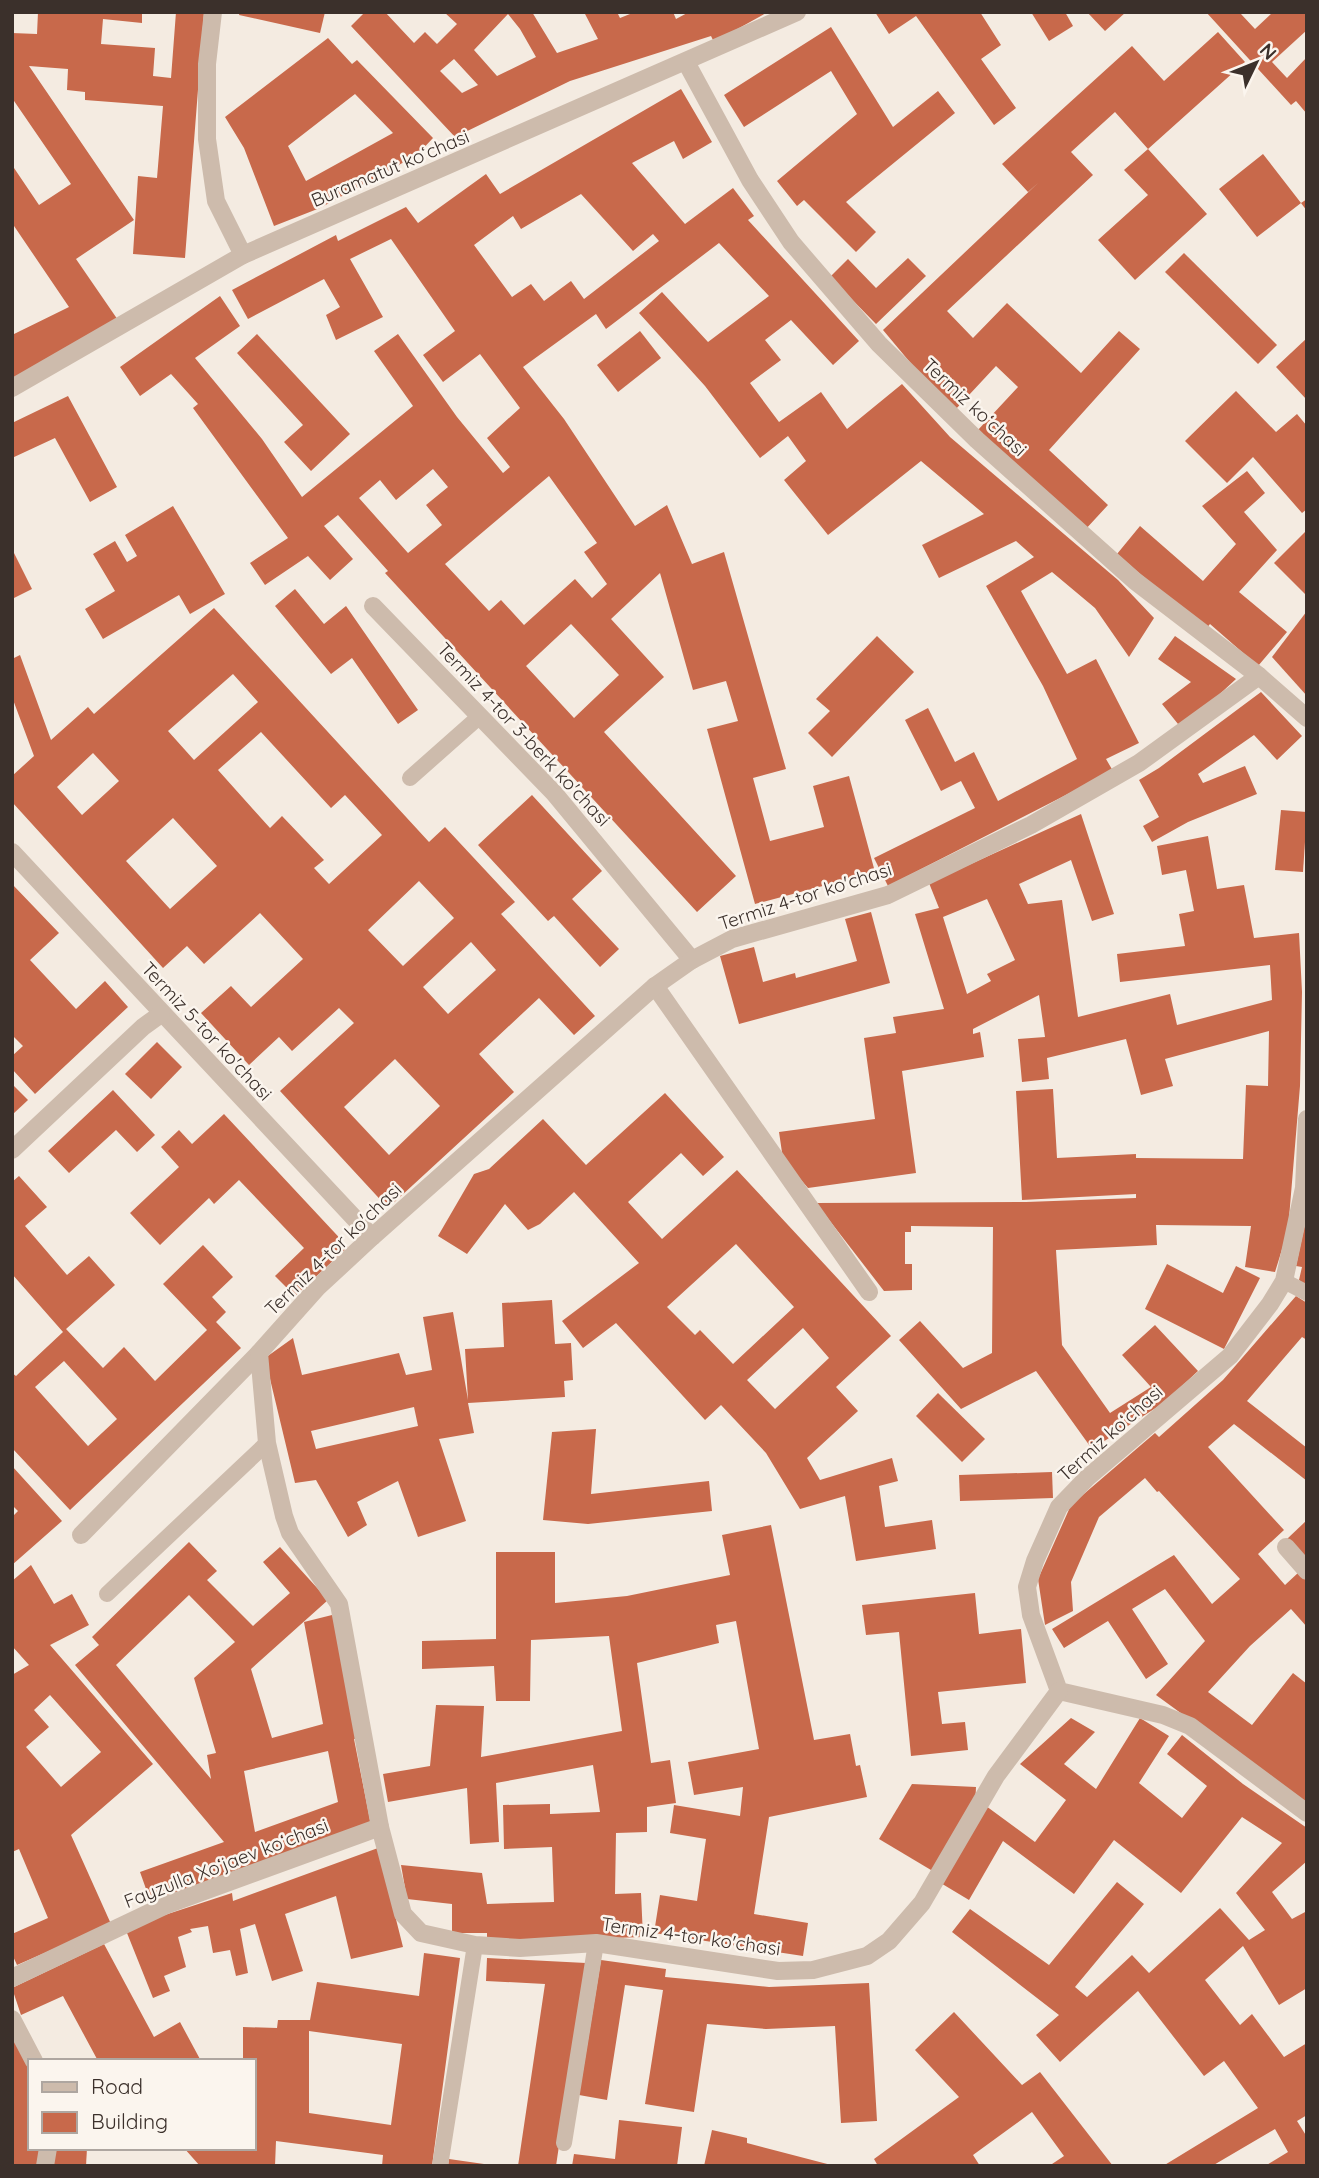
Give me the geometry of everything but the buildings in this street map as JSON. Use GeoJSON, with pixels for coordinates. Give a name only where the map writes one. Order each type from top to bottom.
{"type":"FeatureCollection","features":[{"type":"Feature","properties":{"kind":"street"},"geometry":{"type":"LineString","coordinates":[[213,12],[207,64],[208,139],[216,201],[243,255]]}},
{"type":"Feature","properties":{"kind":"street","name":"Buramatut koʻchasi"},"geometry":{"type":"LineString","coordinates":[[12,388],[243,255],[797,12]]}},
{"type":"Feature","properties":{"kind":"street","name":"Termiz koʻchasi"},"geometry":{"type":"LineString","coordinates":[[686,62],[750,180],[791,242],[879,344],[977,440],[1135,581],[1259,676],[1307,718]]}},
{"type":"Feature","properties":{"kind":"street","name":"Termiz 4-tor 3-berk koʼchasi"},"geometry":{"type":"LineString","coordinates":[[373,606],[554,793],[692,960]]}},
{"type":"Feature","properties":{"kind":"street","name":"Termiz 4-tor koʼchasi"},"geometry":{"type":"LineString","coordinates":[[1059,1691],[996,1776],[922,1903],[888,1941],[867,1956],[813,1970],[778,1971],[596,1943],[520,1948],[475,1945],[421,1933],[403,1914],[380,1827],[339,1604],[290,1533],[267,1444],[259,1353],[317,1288],[372,1237],[655,986],[692,960],[723,942],[762,928],[888,895],[1031,825],[1139,763],[1259,676]]}},
{"type":"Feature","properties":{"kind":"street","name":"Termiz 5-tor koʼchasi"},"geometry":{"type":"LineString","coordinates":[[12,852],[372,1237]]}},
{"type":"Feature","properties":{"kind":"street"},"geometry":{"type":"LineString","coordinates":[[655,986],[869,1292]]}},
{"type":"Feature","properties":{"kind":"street"},"geometry":{"type":"LineString","coordinates":[[12,1150],[143,1027],[161,1014]]}},
{"type":"Feature","properties":{"kind":"street","name":"Termiz koʻchasi"},"geometry":{"type":"LineString","coordinates":[[1059,1691],[1031,1615],[1027,1587],[1059,1507],[1087,1478],[1230,1356],[1270,1304],[1284,1280],[1304,1188],[1307,1119]]}},
{"type":"Feature","properties":{"kind":"street"},"geometry":{"type":"LineString","coordinates":[[81,1535],[259,1353]]}},
{"type":"Feature","properties":{"kind":"street"},"geometry":{"type":"LineString","coordinates":[[1286,1547],[1307,1571]]}},
{"type":"Feature","properties":{"kind":"street"},"geometry":{"type":"LineString","coordinates":[[1059,1691],[1163,1715],[1190,1726],[1307,1813]]}},
{"type":"Feature","properties":{"kind":"street","name":"Fayzulla Xoʻjaev koʻchasi"},"geometry":{"type":"LineString","coordinates":[[12,1978],[166,1905],[380,1827]]}},
{"type":"Feature","properties":{"kind":"street"},"geometry":{"type":"LineString","coordinates":[[12,2019],[33,2059]]}},
{"type":"Feature","properties":{"kind":"lane"},"geometry":{"type":"LineString","coordinates":[[410,778],[480,716]]}},
{"type":"Feature","properties":{"kind":"lane"},"geometry":{"type":"LineString","coordinates":[[1284,1280],[1307,1293]]}},
{"type":"Feature","properties":{"kind":"lane"},"geometry":{"type":"LineString","coordinates":[[107,1594],[267,1444]]}},
{"type":"Feature","properties":{"kind":"lane"},"geometry":{"type":"LineString","coordinates":[[565,2143],[596,1943]]}},
{"type":"Feature","properties":{"kind":"lane"},"geometry":{"type":"LineString","coordinates":[[440,2166],[475,1945]]}}]}
